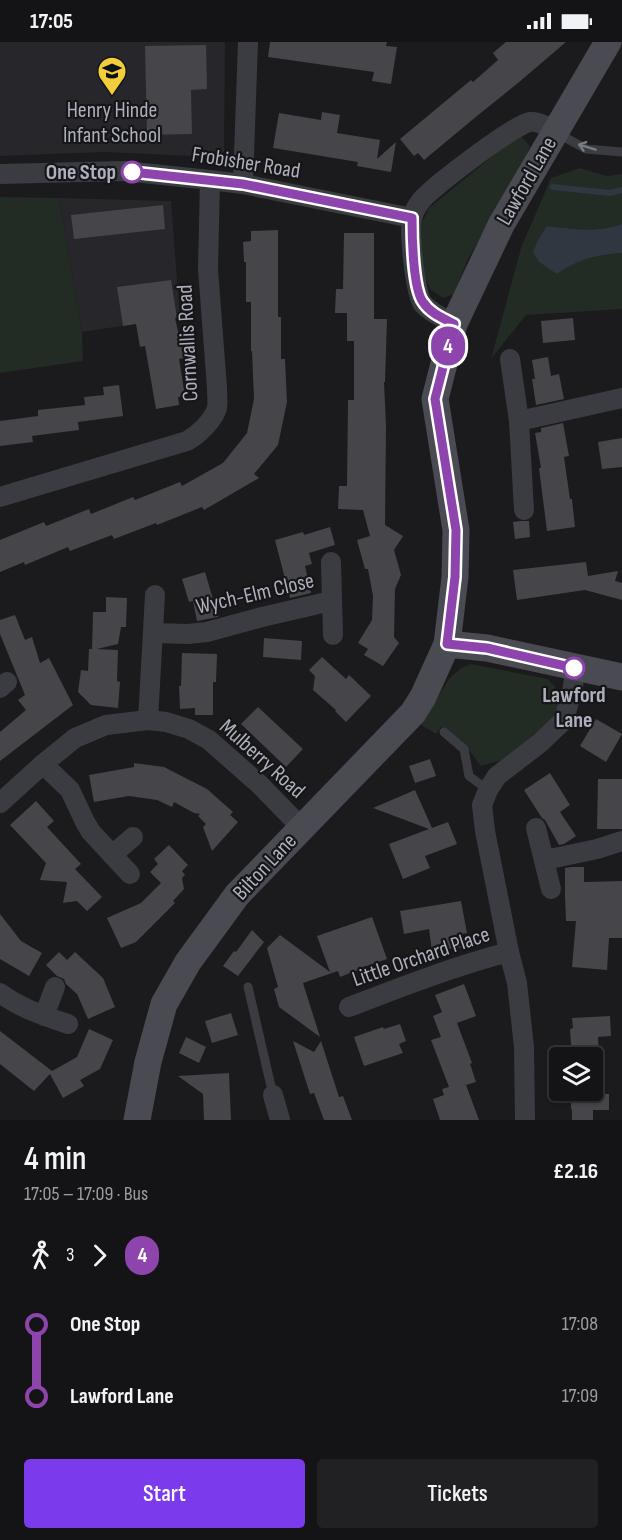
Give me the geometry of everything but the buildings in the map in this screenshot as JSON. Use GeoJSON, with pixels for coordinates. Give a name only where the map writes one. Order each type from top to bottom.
{"type":"FeatureCollection","features":[{"type":"Feature","properties":{"kind":"street"},"geometry":{"type":"LineString","coordinates":[[243,184],[248,42]]}},
{"type":"Feature","properties":{"kind":"street","name":"Lawford Lane"},"geometry":{"type":"LineString","coordinates":[[447,644],[455,577],[456,530],[435,399],[454,324],[501,225],[608,42]]}},
{"type":"Feature","properties":{"kind":"street"},"geometry":{"type":"LineString","coordinates":[[454,324],[431,311],[423,304],[419,296],[412,250],[412,218],[420,201],[460,166],[486,150],[510,131],[530,122],[545,125],[555,132]]}},
{"type":"Feature","properties":{"kind":"street","name":"Frobisher Road"},"geometry":{"type":"LineString","coordinates":[[0,174],[124,171],[210,180],[243,184],[412,218]]}},
{"type":"Feature","properties":{"kind":"street","name":"Cornwallis Road"},"geometry":{"type":"LineString","coordinates":[[0,497],[187,441],[197,435],[208,422],[217,408],[208,269],[210,180]]}},
{"type":"Feature","properties":{"kind":"street"},"geometry":{"type":"LineString","coordinates":[[510,359],[519,421],[524,510]]}},
{"type":"Feature","properties":{"kind":"street"},"geometry":{"type":"LineString","coordinates":[[519,421],[622,398]]}},
{"type":"Feature","properties":{"kind":"street","name":"Wych-Elm Close"},"geometry":{"type":"LineString","coordinates":[[331,562],[333,635]]}},
{"type":"Feature","properties":{"kind":"street"},"geometry":{"type":"LineString","coordinates":[[148,720],[155,595]]}},
{"type":"Feature","properties":{"kind":"street","name":"Wych-Elm Close"},"geometry":{"type":"LineString","coordinates":[[154,633],[207,632],[331,601]]}},
{"type":"Feature","properties":{"kind":"street"},"geometry":{"type":"LineString","coordinates":[[447,644],[487,648],[622,677]]}},
{"type":"Feature","properties":{"kind":"street","name":"Bilton Lane"},"geometry":{"type":"LineString","coordinates":[[136,1120],[148,1062],[164,1004],[188,962],[237,895],[413,713],[423,697],[447,644]]}},
{"type":"Feature","properties":{"kind":"street"},"geometry":{"type":"LineString","coordinates":[[525,1120],[524,1047],[517,983],[485,831],[482,805],[497,776],[540,743],[564,720],[573,687],[574,668]]}},
{"type":"Feature","properties":{"kind":"street","name":"Mulberry Road"},"geometry":{"type":"LineString","coordinates":[[0,803],[75,738],[106,725],[148,720],[174,724],[209,740],[259,784],[302,828]]}},
{"type":"Feature","properties":{"kind":"street"},"geometry":{"type":"LineString","coordinates":[[43,764],[70,790],[91,832],[130,874]]}},
{"type":"Feature","properties":{"kind":"street"},"geometry":{"type":"LineString","coordinates":[[536,828],[552,889]]}},
{"type":"Feature","properties":{"kind":"street"},"geometry":{"type":"LineString","coordinates":[[112,855],[134,837]]}},
{"type":"Feature","properties":{"kind":"street"},"geometry":{"type":"LineString","coordinates":[[545,860],[622,841]]}},
{"type":"Feature","properties":{"kind":"street","name":"Little Orchard Place"},"geometry":{"type":"LineString","coordinates":[[349,1008],[441,973],[509,952]]}},
{"type":"Feature","properties":{"kind":"street"},"geometry":{"type":"LineString","coordinates":[[44,1016],[55,987]]}},
{"type":"Feature","properties":{"kind":"street"},"geometry":{"type":"LineString","coordinates":[[0,993],[9,1000],[44,1016],[68,1024]]}},
{"type":"Feature","properties":{"kind":"street"},"geometry":{"type":"LineString","coordinates":[[273,1095],[280,1120]]}},
{"type":"Feature","properties":{"kind":"lane"},"geometry":{"type":"LineString","coordinates":[[555,132],[586,149],[622,152]]}},
{"type":"Feature","properties":{"kind":"lane"},"geometry":{"type":"LineString","coordinates":[[444,732],[464,749],[469,776],[488,790]]}},
{"type":"Feature","properties":{"kind":"lane"},"geometry":{"type":"LineString","coordinates":[[248,987],[273,1095]]}},
{"type":"Feature","properties":{"kind":"shaded area","name":"Henry Hinde Infant School"},"geometry":{"type":"Polygon","coordinates":[[[0,42],[225,42],[224,152],[214,157],[104,152],[0,156],[0,42]]]}},
{"type":"Feature","properties":{"kind":"shaded area"},"geometry":{"type":"Polygon","coordinates":[[[522,137],[530,146],[526,157],[468,259],[454,294],[443,298],[431,290],[423,274],[419,229],[429,208],[511,141],[522,137]]]}},
{"type":"Feature","properties":{"kind":"shaded area"},"geometry":{"type":"Polygon","coordinates":[[[580,168],[607,176],[622,174],[622,224],[594,229],[547,226],[557,274],[588,259],[622,253],[622,309],[526,315],[491,359],[521,248],[551,178],[580,168]]]}},
{"type":"Feature","properties":{"kind":"shaded area"},"geometry":{"type":"Polygon","coordinates":[[[0,197],[59,198],[82,332],[83,361],[0,373],[0,197]]]}},
{"type":"Feature","properties":{"kind":"shaded area"},"geometry":{"type":"Polygon","coordinates":[[[59,198],[171,201],[180,317],[82,332],[59,198]]]}},
{"type":"Feature","properties":{"kind":"shaded area"},"geometry":{"type":"Polygon","coordinates":[[[622,224],[622,253],[588,259],[557,274],[539,262],[533,252],[547,226],[594,229],[622,224]]]}},
{"type":"Feature","properties":{"kind":"shaded area"},"geometry":{"type":"Polygon","coordinates":[[[471,664],[548,679],[555,687],[561,704],[552,722],[524,744],[502,760],[481,766],[461,740],[441,727],[436,734],[421,725],[449,679],[461,668],[471,664]]]}},
{"type":"Feature","properties":{"kind":"waterway"},"geometry":{"type":"LineString","coordinates":[[553,187],[610,193],[622,190]]}},
{"type":"Feature","properties":{"kind":"bus line","name":"4"},"geometry":{"type":"LineString","coordinates":[[132,172],[243,184],[412,218],[412,250],[419,296],[423,304],[431,311],[454,324],[435,399],[456,530],[455,577],[447,644],[487,648],[574,668]]}},
{"type":"Feature","properties":{"kind":"place","name":"Henry Hinde Infant School"},"geometry":{"type":"Point","coordinates":[112,96]}},
{"type":"Feature","properties":{"kind":"place","name":"One Stop"},"geometry":{"type":"Point","coordinates":[132,172]}},
{"type":"Feature","properties":{"kind":"place","name":"Lawford Lane"},"geometry":{"type":"Point","coordinates":[574,668]}}]}
